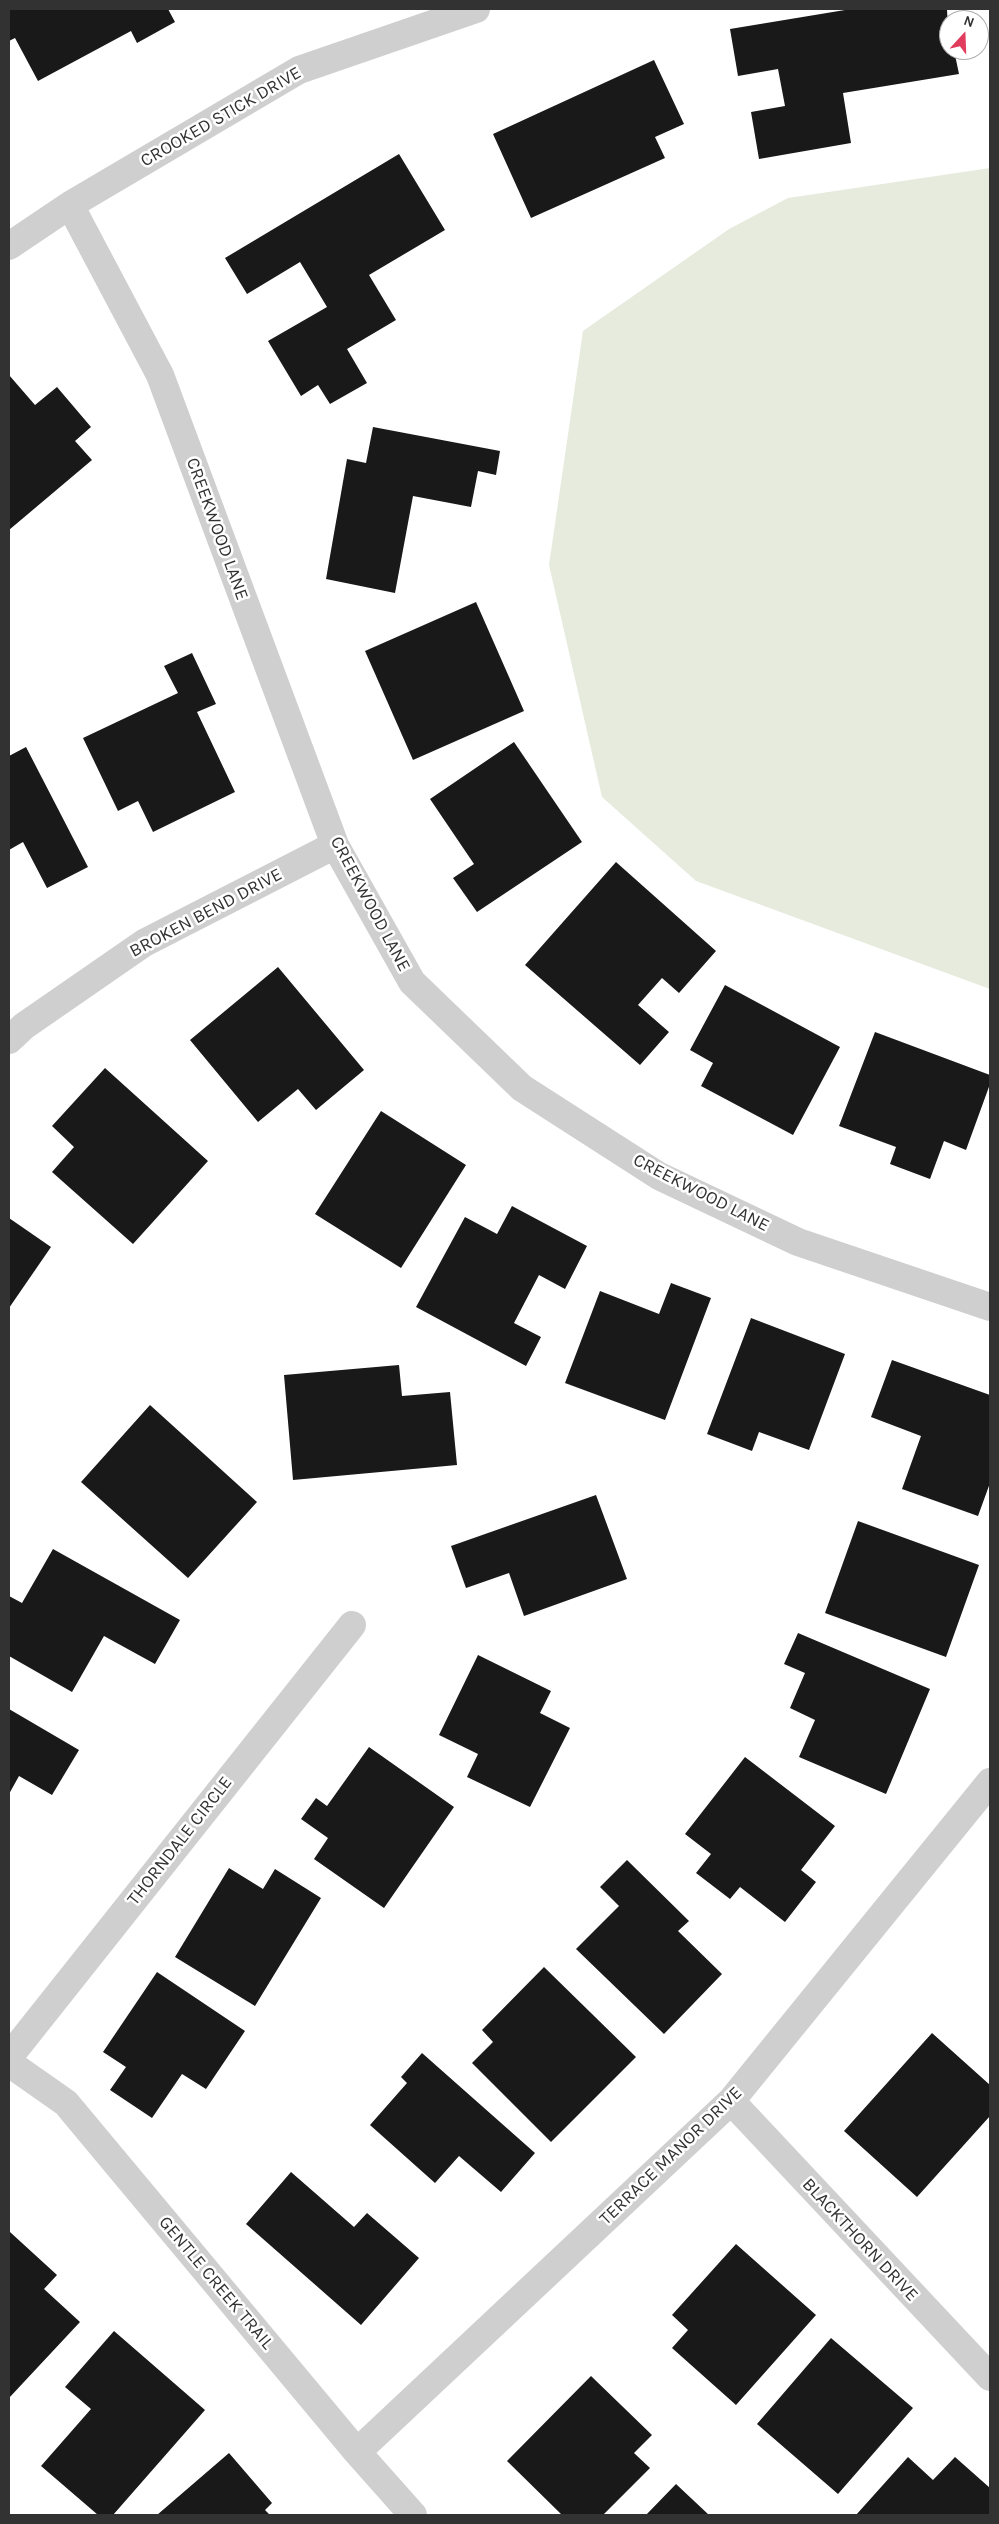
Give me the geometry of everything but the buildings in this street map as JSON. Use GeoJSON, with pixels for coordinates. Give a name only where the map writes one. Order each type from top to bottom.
{"type":"FeatureCollection","features":[{"type":"Feature","properties":{"kind":"street","name":"CROOKED STICK DRIVE"},"geometry":{"type":"LineString","coordinates":[[9,246],[70,205],[299,70],[476,9]]}},
{"type":"Feature","properties":{"kind":"street","name":"CREEKWOOD LANE"},"geometry":{"type":"LineString","coordinates":[[70,205],[160,374],[335,845],[412,982],[522,1088],[659,1176],[798,1242],[990,1307]]}},
{"type":"Feature","properties":{"kind":"street","name":"BROKEN BEND DRIVE"},"geometry":{"type":"LineString","coordinates":[[9,1040],[24,1026],[144,943],[335,845]]}},
{"type":"Feature","properties":{"kind":"street","name":"THORNDALE CIRCLE"},"geometry":{"type":"LineString","coordinates":[[9,2057],[352,1625]]}},
{"type":"Feature","properties":{"kind":"street","name":"TERRACE MANOR DRIVE"},"geometry":{"type":"LineString","coordinates":[[357,2452],[731,2101],[990,1782]]}},
{"type":"Feature","properties":{"kind":"street","name":"GENTLE CREEK TRAIL"},"geometry":{"type":"LineString","coordinates":[[9,2063],[66,2103],[357,2452],[413,2515]]}},
{"type":"Feature","properties":{"kind":"street","name":"BLACKTHORN DRIVE"},"geometry":{"type":"LineString","coordinates":[[731,2101],[990,2377]]}},
{"type":"Feature","properties":{"kind":"shaded area"},"geometry":{"type":"Polygon","coordinates":[[[990,168],[990,989],[696,881],[602,797],[549,565],[583,331],[729,229],[788,198],[990,168]]]}}]}
